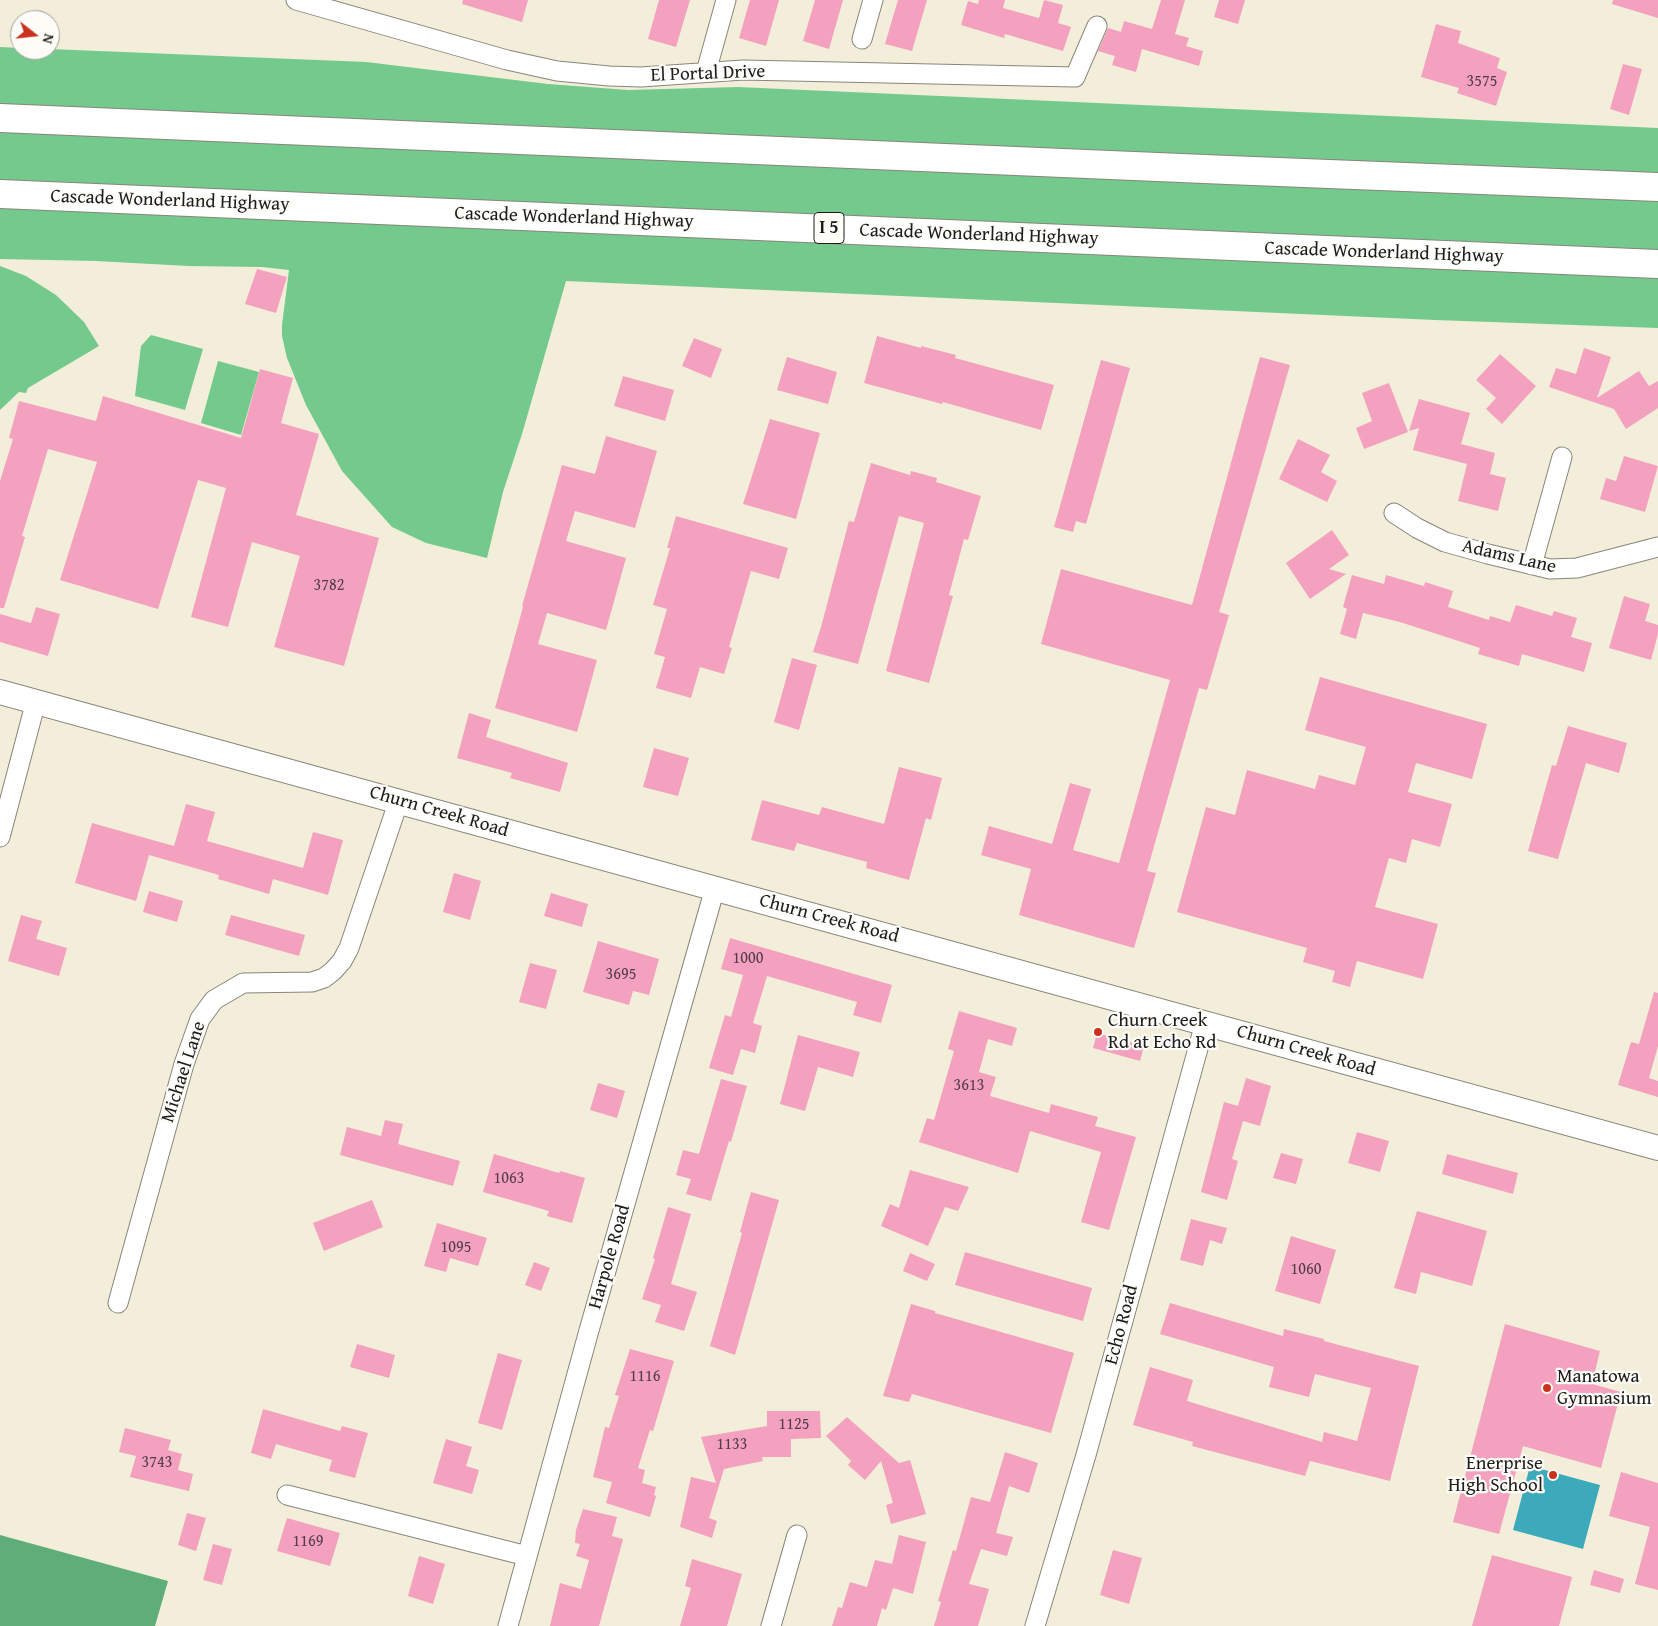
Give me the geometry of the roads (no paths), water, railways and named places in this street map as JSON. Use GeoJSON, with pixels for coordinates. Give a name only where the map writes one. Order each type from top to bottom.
{"type":"FeatureCollection","features":[{"type":"Feature","properties":{"kind":"highway"},"geometry":{"type":"LineString","coordinates":[[0,118],[1658,187]]}},
{"type":"Feature","properties":{"kind":"highway","name":"Cascade Wonderland Highway"},"geometry":{"type":"LineString","coordinates":[[0,194],[1658,264]]}},
{"type":"Feature","properties":{"kind":"main road","name":"Churn Creek Road"},"geometry":{"type":"LineString","coordinates":[[0,692],[399,800],[1658,1148]]}},
{"type":"Feature","properties":{"kind":"street"},"geometry":{"type":"LineString","coordinates":[[706,72],[726,0]]}},
{"type":"Feature","properties":{"kind":"street"},"geometry":{"type":"LineString","coordinates":[[862,39],[873,0]]}},
{"type":"Feature","properties":{"kind":"street","name":"El Portal Drive"},"geometry":{"type":"LineString","coordinates":[[308,2],[507,60],[557,71],[641,77],[752,70],[1075,77],[1097,26]]}},
{"type":"Feature","properties":{"kind":"street"},"geometry":{"type":"LineString","coordinates":[[1532,566],[1562,457]]}},
{"type":"Feature","properties":{"kind":"street","name":"Adams Lane"},"geometry":{"type":"LineString","coordinates":[[1394,513],[1417,528],[1445,542],[1532,566],[1564,570],[1658,547]]}},
{"type":"Feature","properties":{"kind":"street"},"geometry":{"type":"LineString","coordinates":[[0,837],[36,701]]}},
{"type":"Feature","properties":{"kind":"street","name":"Michael Lane"},"geometry":{"type":"LineString","coordinates":[[118,1302],[184,1064],[200,1020],[214,1000],[243,983],[312,982],[324,978],[333,971],[342,961],[349,948],[399,800]]}},
{"type":"Feature","properties":{"kind":"street","name":"Harpole Road"},"geometry":{"type":"LineString","coordinates":[[508,1626],[588,1334],[715,888]]}},
{"type":"Feature","properties":{"kind":"street","name":"Echo Road"},"geometry":{"type":"LineString","coordinates":[[1034,1626],[1086,1455],[1205,1023]]}},
{"type":"Feature","properties":{"kind":"street"},"geometry":{"type":"LineString","coordinates":[[288,1495],[527,1556]]}},
{"type":"Feature","properties":{"kind":"street"},"geometry":{"type":"LineString","coordinates":[[771,1626],[797,1535]]}},
{"type":"Feature","properties":{"kind":"water"},"geometry":{"type":"Polygon","coordinates":[[[1530,1466],[1600,1485],[1583,1549],[1513,1530],[1530,1466]]]}},
{"type":"Feature","properties":{"kind":"place","name":"Churn Creek Rd at Echo Rd"},"geometry":{"type":"Point","coordinates":[1098,1032]}},
{"type":"Feature","properties":{"kind":"place","name":"Manatowa Gymnasium"},"geometry":{"type":"Point","coordinates":[1547,1388]}},
{"type":"Feature","properties":{"kind":"place","name":"Enerprise High School"},"geometry":{"type":"Point","coordinates":[1553,1475]}}]}
